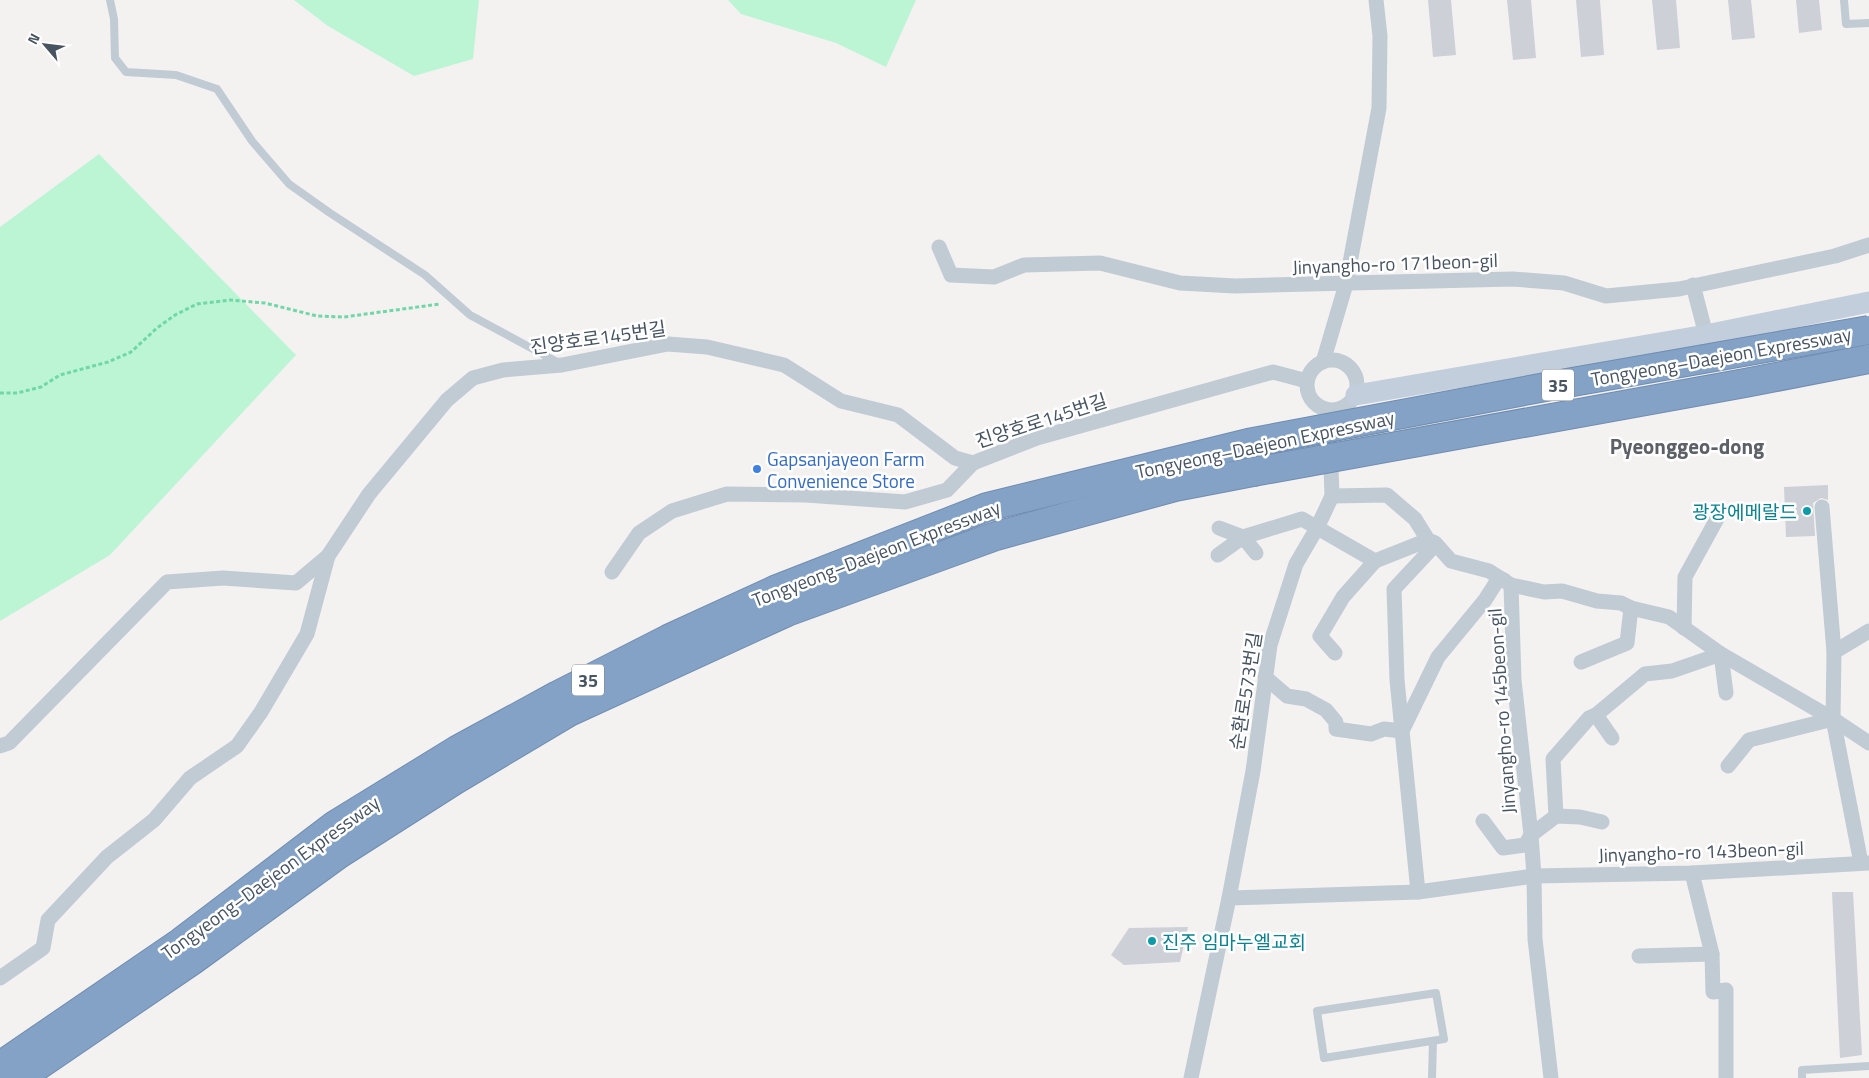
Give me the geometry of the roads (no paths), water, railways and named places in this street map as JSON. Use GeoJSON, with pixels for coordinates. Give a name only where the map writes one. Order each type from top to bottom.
{"type":"FeatureCollection","features":[{"type":"Feature","properties":{"kind":"highway","name":"Tongyeong–Daejeon Expressway"},"geometry":{"type":"LineString","coordinates":[[0,1066],[181,942],[335,825],[457,750],[558,695],[668,639],[777,589],[987,507],[1248,443],[1567,383],[1869,330]]}},
{"type":"Feature","properties":{"kind":"highway","name":"Tongyeong–Daejeon Expressway"},"geometry":{"type":"LineString","coordinates":[[20,1078],[193,960],[339,854],[454,780],[569,712],[787,612],[996,536],[1175,487],[1869,359]]}},
{"type":"Feature","properties":{"kind":"street"},"geometry":{"type":"LineString","coordinates":[[1323,362],[1346,284],[1379,108],[1380,36],[1376,0]]}},
{"type":"Feature","properties":{"kind":"street","name":"Jinyangho-ro 171beon-gil"},"geometry":{"type":"LineString","coordinates":[[939,246],[950,275],[994,277],[1024,265],[1100,263],[1180,283],[1235,286],[1514,279],[1564,283],[1606,296],[1679,288],[1835,256],[1869,245]]}},
{"type":"Feature","properties":{"kind":"street"},"geometry":{"type":"LineString","coordinates":[[1693,285],[1706,335]]}},
{"type":"Feature","properties":{"kind":"street"},"geometry":{"type":"LineString","coordinates":[[1356,395],[1706,335],[1869,302]]}},
{"type":"Feature","properties":{"kind":"street","name":"진양호로145번길"},"geometry":{"type":"LineString","coordinates":[[328,556],[375,487],[447,400],[473,378],[503,370],[562,365],[668,344],[707,347],[784,365],[841,401],[898,415],[955,458],[973,463],[1038,438],[1273,372],[1307,381]]}},
{"type":"Feature","properties":{"kind":"street"},"geometry":{"type":"LineString","coordinates":[[1339,361],[1347,364],[1357,378],[1356,395],[1345,407],[1329,411],[1321,408],[1310,397],[1307,381],[1310,373],[1323,362],[1339,361]]}},
{"type":"Feature","properties":{"kind":"street","name":"순환로573번길"},"geometry":{"type":"LineString","coordinates":[[1191,1078],[1230,898],[1253,771],[1270,645],[1296,564],[1317,528],[1332,496],[1329,411]]}},
{"type":"Feature","properties":{"kind":"street"},"geometry":{"type":"LineString","coordinates":[[612,572],[638,533],[672,511],[727,494],[806,496],[905,502],[947,490],[973,463]]}},
{"type":"Feature","properties":{"kind":"street"},"geometry":{"type":"LineString","coordinates":[[1332,496],[1387,495],[1415,519],[1432,542]]}},
{"type":"Feature","properties":{"kind":"street"},"geometry":{"type":"LineString","coordinates":[[1822,507],[1834,652],[1833,719],[1865,863]]}},
{"type":"Feature","properties":{"kind":"street"},"geometry":{"type":"LineString","coordinates":[[1684,628],[1685,577],[1718,518]]}},
{"type":"Feature","properties":{"kind":"street"},"geometry":{"type":"LineString","coordinates":[[1218,555],[1243,537],[1302,519],[1375,561]]}},
{"type":"Feature","properties":{"kind":"street"},"geometry":{"type":"LineString","coordinates":[[1219,528],[1243,537],[1256,553]]}},
{"type":"Feature","properties":{"kind":"street"},"geometry":{"type":"LineString","coordinates":[[1335,653],[1320,636],[1343,597],[1375,561],[1432,542]]}},
{"type":"Feature","properties":{"kind":"street"},"geometry":{"type":"LineString","coordinates":[[1418,892],[1397,680],[1394,589],[1432,542]]}},
{"type":"Feature","properties":{"kind":"street","name":"Jinyangho-ro 145beon-gil"},"geometry":{"type":"LineString","coordinates":[[1432,542],[1451,561],[1489,571],[1508,583]]}},
{"type":"Feature","properties":{"kind":"street"},"geometry":{"type":"LineString","coordinates":[[0,746],[9,743],[167,582],[223,578],[296,584],[328,556]]}},
{"type":"Feature","properties":{"kind":"street"},"geometry":{"type":"LineString","coordinates":[[0,978],[43,948],[48,920],[107,857],[154,820],[190,778],[237,746],[261,712],[307,634],[328,556]]}},
{"type":"Feature","properties":{"kind":"street","name":"Jinyangho-ro 145beon-gil"},"geometry":{"type":"LineString","coordinates":[[1402,731],[1438,657],[1485,600],[1500,578],[1508,583],[1544,592],[1562,590],[1597,601],[1621,603],[1631,608],[1669,617],[1720,654],[1833,719],[1869,743]]}},
{"type":"Feature","properties":{"kind":"street","name":"Jinyangho-ro 145beon-gil"},"geometry":{"type":"LineString","coordinates":[[1508,583],[1514,680],[1534,876]]}},
{"type":"Feature","properties":{"kind":"street"},"geometry":{"type":"LineString","coordinates":[[1580,662],[1627,643],[1631,608]]}},
{"type":"Feature","properties":{"kind":"street"},"geometry":{"type":"LineString","coordinates":[[1834,652],[1869,631]]}},
{"type":"Feature","properties":{"kind":"street"},"geometry":{"type":"LineString","coordinates":[[1602,822],[1580,816],[1556,816],[1553,759],[1588,718],[1596,715],[1645,674],[1672,670],[1720,654],[1726,693]]}},
{"type":"Feature","properties":{"kind":"street"},"geometry":{"type":"LineString","coordinates":[[1265,677],[1287,696],[1306,699],[1326,710],[1336,722],[1336,729],[1371,734],[1384,729],[1402,731]]}},
{"type":"Feature","properties":{"kind":"street"},"geometry":{"type":"LineString","coordinates":[[1596,715],[1612,738]]}},
{"type":"Feature","properties":{"kind":"street"},"geometry":{"type":"LineString","coordinates":[[1728,766],[1749,740],[1833,719]]}},
{"type":"Feature","properties":{"kind":"street","name":"Jinyangho-ro 145beon-gil"},"geometry":{"type":"LineString","coordinates":[[1531,835],[1556,816]]}},
{"type":"Feature","properties":{"kind":"street"},"geometry":{"type":"LineString","coordinates":[[1483,821],[1503,848],[1525,846],[1531,835]]}},
{"type":"Feature","properties":{"kind":"street","name":"Jinyangho-ro 143beon-gil"},"geometry":{"type":"LineString","coordinates":[[1230,898],[1418,892],[1534,876],[1692,873],[1865,863]]}},
{"type":"Feature","properties":{"kind":"street"},"geometry":{"type":"LineString","coordinates":[[1692,873],[1712,954],[1713,992],[1726,990],[1726,1078]]}},
{"type":"Feature","properties":{"kind":"street"},"geometry":{"type":"LineString","coordinates":[[1534,876],[1535,939],[1551,1078]]}},
{"type":"Feature","properties":{"kind":"street"},"geometry":{"type":"LineString","coordinates":[[1640,956],[1712,954]]}},
{"type":"Feature","properties":{"kind":"lane"},"geometry":{"type":"LineString","coordinates":[[110,0],[114,19],[115,58],[126,72],[176,75],[216,89],[252,141],[289,184],[425,275],[470,315],[562,365]]}},
{"type":"Feature","properties":{"kind":"lane"},"geometry":{"type":"LineString","coordinates":[[1844,0],[1846,24],[1869,23]]}},
{"type":"Feature","properties":{"kind":"lane"},"geometry":{"type":"LineString","coordinates":[[1436,992],[1444,1039],[1433,1041],[1324,1058],[1317,1011],[1436,992]]}},
{"type":"Feature","properties":{"kind":"lane"},"geometry":{"type":"LineString","coordinates":[[1432,1078],[1433,1041]]}},
{"type":"Feature","properties":{"kind":"lane"},"geometry":{"type":"LineString","coordinates":[[1802,1078],[1802,1070],[1869,1066]]}},
{"type":"Feature","properties":{"kind":"place","name":"Gapsanjayeon Farm Convenience Store"},"geometry":{"type":"Point","coordinates":[757,469]}},
{"type":"Feature","properties":{"kind":"place","name":"광장에메랄드"},"geometry":{"type":"Point","coordinates":[1807,511]}},
{"type":"Feature","properties":{"kind":"place","name":"진주 임마누엘교회"},"geometry":{"type":"Point","coordinates":[1152,941]}},
{"type":"Feature","properties":{"kind":"district","name":"Pyeonggeo-dong"},"geometry":{"type":"Point","coordinates":[1687,446]}}]}
